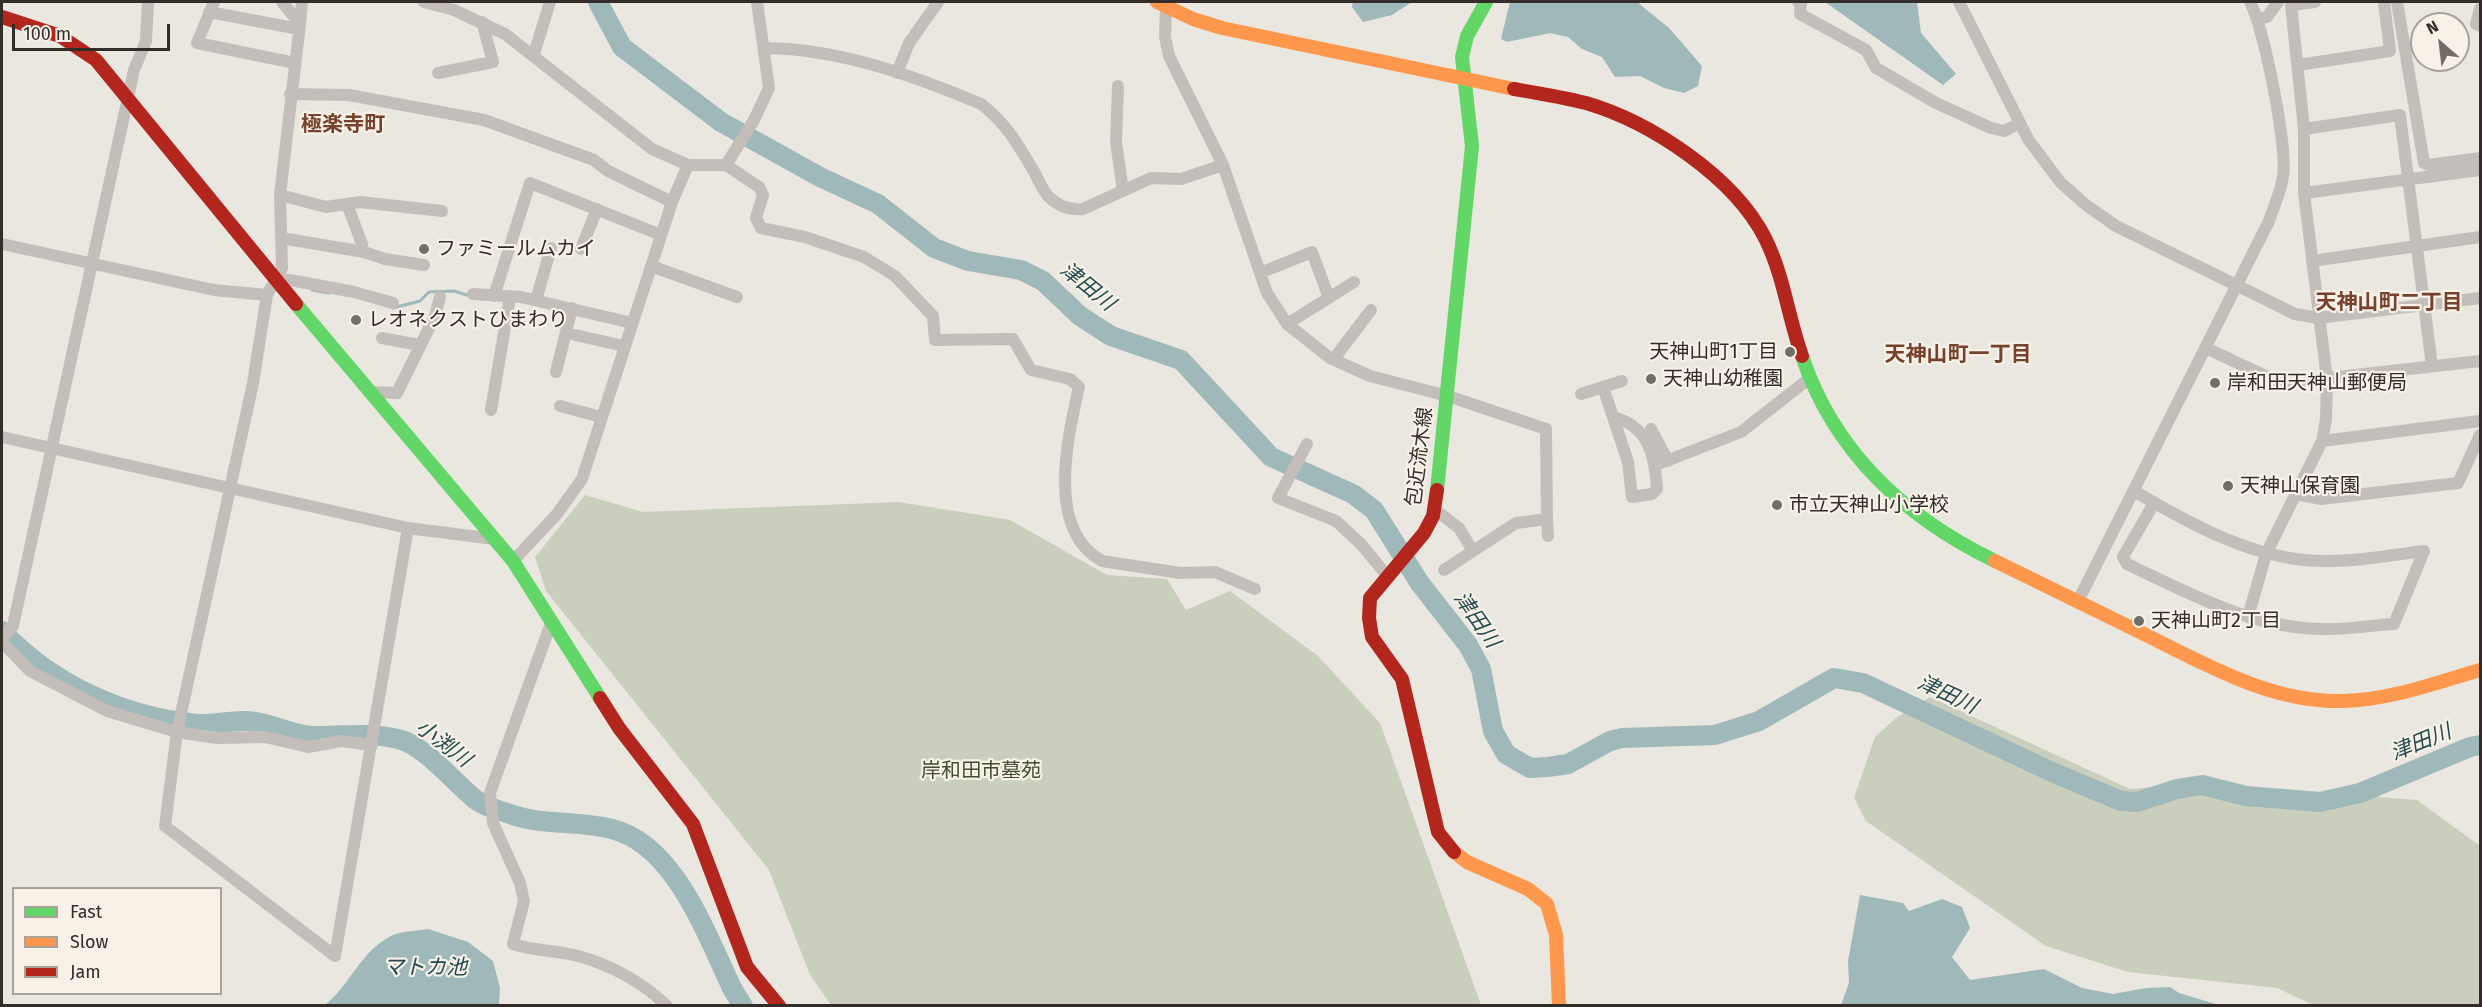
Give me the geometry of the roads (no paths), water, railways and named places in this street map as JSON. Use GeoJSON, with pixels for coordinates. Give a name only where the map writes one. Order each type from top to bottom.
{"type":"FeatureCollection","features":[{"type":"Feature","properties":{"kind":"street"},"geometry":{"type":"LineString","coordinates":[[148,2],[146,41],[134,70],[130,98],[13,626],[2,640],[30,671],[107,711],[177,732],[217,738],[265,737],[308,747],[341,741],[372,745]]}},
{"type":"Feature","properties":{"kind":"street"},"geometry":{"type":"LineString","coordinates":[[282,2],[300,27]]}},
{"type":"Feature","properties":{"kind":"street"},"geometry":{"type":"LineString","coordinates":[[303,2],[290,94],[280,195],[282,268],[267,295],[253,383],[177,732],[165,826],[334,956],[408,528]]}},
{"type":"Feature","properties":{"kind":"street"},"geometry":{"type":"LineString","coordinates":[[424,2],[454,10],[482,22],[534,54],[652,149],[688,165],[726,165],[759,187],[763,195],[756,218],[761,228],[805,237],[864,257],[895,276],[933,316],[935,340],[1013,339],[1031,370],[1070,378],[1079,387],[1067,439],[1065,498],[1078,536],[1092,555],[1102,561],[1180,573],[1215,572],[1254,589]]}},
{"type":"Feature","properties":{"kind":"street"},"geometry":{"type":"LineString","coordinates":[[534,54],[550,2]]}},
{"type":"Feature","properties":{"kind":"street"},"geometry":{"type":"LineString","coordinates":[[726,165],[754,120],[769,88],[757,2]]}},
{"type":"Feature","properties":{"kind":"street"},"geometry":{"type":"LineString","coordinates":[[897,73],[909,43],[938,2]]}},
{"type":"Feature","properties":{"kind":"street","name":"包近流木線"},"geometry":{"type":"LineString","coordinates":[[1486,2],[1467,36],[1461,57],[1472,146],[1448,396],[1434,509],[1424,533],[1370,598],[1369,618],[1372,637],[1402,680],[1438,832],[1449,849],[1465,861],[1529,888],[1552,911],[1557,948],[1559,1005]]}},
{"type":"Feature","properties":{"kind":"street"},"geometry":{"type":"LineString","coordinates":[[1798,2],[1801,3],[1800,14],[1866,50],[1875,68],[1936,103],[1991,128],[2004,131],[2020,123]]}},
{"type":"Feature","properties":{"kind":"street"},"geometry":{"type":"LineString","coordinates":[[1959,2],[2038,155],[2060,182],[2086,205],[2116,226],[2295,314],[2318,318],[2424,307],[2481,298]]}},
{"type":"Feature","properties":{"kind":"street"},"geometry":{"type":"LineString","coordinates":[[2078,601],[2269,220],[2284,176],[2281,128],[2258,19],[2250,2]]}},
{"type":"Feature","properties":{"kind":"street"},"geometry":{"type":"LineString","coordinates":[[2258,19],[2267,17],[2278,2]]}},
{"type":"Feature","properties":{"kind":"street"},"geometry":{"type":"LineString","coordinates":[[2248,617],[2266,554],[2322,441],[2326,419],[2327,379],[2304,193],[2304,129],[2291,5],[2315,2]]}},
{"type":"Feature","properties":{"kind":"street"},"geometry":{"type":"LineString","coordinates":[[2298,65],[2390,51],[2384,2]]}},
{"type":"Feature","properties":{"kind":"street"},"geometry":{"type":"LineString","coordinates":[[2397,2],[2422,159],[2428,165],[2481,158]]}},
{"type":"Feature","properties":{"kind":"street"},"geometry":{"type":"LineString","coordinates":[[1548,536],[1546,429],[1448,396],[1370,376],[1329,358],[1287,324],[1273,304],[1260,273],[1223,165],[1168,56],[1162,4],[1222,28],[1464,77],[1488,85],[1568,99],[1641,125],[1667,141],[1724,185],[1741,203],[1768,241],[1782,276],[1796,336],[1810,378],[1837,431],[1852,452],[1870,474],[1905,506],[1954,539],[2228,674],[2294,697],[2322,701],[2356,701],[2386,696],[2481,670]]}},
{"type":"Feature","properties":{"kind":"street"},"geometry":{"type":"LineString","coordinates":[[295,63],[197,43],[212,7],[300,27]]}},
{"type":"Feature","properties":{"kind":"street"},"geometry":{"type":"LineString","coordinates":[[2481,9],[2476,24],[2481,26]]}},
{"type":"Feature","properties":{"kind":"street"},"geometry":{"type":"LineString","coordinates":[[2,17],[39,25],[81,47],[96,58],[369,392],[513,561],[619,728],[693,824],[747,967],[779,1005]]}},
{"type":"Feature","properties":{"kind":"street"},"geometry":{"type":"LineString","coordinates":[[438,73],[493,62],[482,22]]}},
{"type":"Feature","properties":{"kind":"street"},"geometry":{"type":"LineString","coordinates":[[765,48],[819,51],[897,73],[981,104],[997,116],[1024,154],[1048,196],[1059,205],[1072,210],[1083,209],[1151,178],[1181,179],[1223,165]]}},
{"type":"Feature","properties":{"kind":"street"},"geometry":{"type":"LineString","coordinates":[[1118,86],[1116,142],[1124,191]]}},
{"type":"Feature","properties":{"kind":"street"},"geometry":{"type":"LineString","coordinates":[[290,94],[349,95],[484,120],[594,160],[608,171],[672,202]]}},
{"type":"Feature","properties":{"kind":"street"},"geometry":{"type":"LineString","coordinates":[[2304,129],[2400,115],[2410,179],[2432,366]]}},
{"type":"Feature","properties":{"kind":"street"},"geometry":{"type":"LineString","coordinates":[[513,561],[556,514],[582,479],[672,202],[688,165]]}},
{"type":"Feature","properties":{"kind":"street"},"geometry":{"type":"LineString","coordinates":[[2304,193],[2481,170]]}},
{"type":"Feature","properties":{"kind":"street"},"geometry":{"type":"LineString","coordinates":[[494,296],[530,183],[661,235]]}},
{"type":"Feature","properties":{"kind":"street"},"geometry":{"type":"LineString","coordinates":[[280,195],[326,207],[360,202],[442,211]]}},
{"type":"Feature","properties":{"kind":"street"},"geometry":{"type":"LineString","coordinates":[[347,204],[363,244]]}},
{"type":"Feature","properties":{"kind":"street"},"geometry":{"type":"LineString","coordinates":[[581,249],[597,209]]}},
{"type":"Feature","properties":{"kind":"street"},"geometry":{"type":"LineString","coordinates":[[2312,261],[2481,237]]}},
{"type":"Feature","properties":{"kind":"street"},"geometry":{"type":"LineString","coordinates":[[281,238],[340,253],[364,252],[384,264],[424,265]]}},
{"type":"Feature","properties":{"kind":"street"},"geometry":{"type":"LineString","coordinates":[[2,244],[214,290],[267,295]]}},
{"type":"Feature","properties":{"kind":"street"},"geometry":{"type":"LineString","coordinates":[[536,300],[551,248]]}},
{"type":"Feature","properties":{"kind":"street"},"geometry":{"type":"LineString","coordinates":[[1260,273],[1312,252],[1329,298]]}},
{"type":"Feature","properties":{"kind":"street"},"geometry":{"type":"LineString","coordinates":[[651,266],[737,297]]}},
{"type":"Feature","properties":{"kind":"street"},"geometry":{"type":"LineString","coordinates":[[277,280],[338,285],[393,303]]}},
{"type":"Feature","properties":{"kind":"street"},"geometry":{"type":"LineString","coordinates":[[1287,324],[1354,282]]}},
{"type":"Feature","properties":{"kind":"street"},"geometry":{"type":"LineString","coordinates":[[472,294],[536,300],[632,323]]}},
{"type":"Feature","properties":{"kind":"street"},"geometry":{"type":"LineString","coordinates":[[369,392],[397,393],[440,297]]}},
{"type":"Feature","properties":{"kind":"street"},"geometry":{"type":"LineString","coordinates":[[491,410],[510,297]]}},
{"type":"Feature","properties":{"kind":"street"},"geometry":{"type":"LineString","coordinates":[[556,372],[572,308]]}},
{"type":"Feature","properties":{"kind":"street"},"geometry":{"type":"LineString","coordinates":[[1329,358],[1336,356],[1371,310]]}},
{"type":"Feature","properties":{"kind":"street"},"geometry":{"type":"LineString","coordinates":[[575,335],[624,346]]}},
{"type":"Feature","properties":{"kind":"street"},"geometry":{"type":"LineString","coordinates":[[382,338],[419,345]]}},
{"type":"Feature","properties":{"kind":"street"},"geometry":{"type":"LineString","coordinates":[[2206,348],[2274,380],[2293,382],[2481,361]]}},
{"type":"Feature","properties":{"kind":"street"},"geometry":{"type":"LineString","coordinates":[[1662,463],[1741,432],[1810,378]]}},
{"type":"Feature","properties":{"kind":"street"},"geometry":{"type":"LineString","coordinates":[[1581,394],[1622,381]]}},
{"type":"Feature","properties":{"kind":"street"},"geometry":{"type":"LineString","coordinates":[[1603,387],[1628,462],[1632,497],[1652,495],[1657,489],[1662,463],[1651,429]]}},
{"type":"Feature","properties":{"kind":"street"},"geometry":{"type":"LineString","coordinates":[[560,406],[602,417]]}},
{"type":"Feature","properties":{"kind":"street"},"geometry":{"type":"LineString","coordinates":[[1613,417],[1624,420],[1643,433],[1655,457],[1662,463]]}},
{"type":"Feature","properties":{"kind":"street"},"geometry":{"type":"LineString","coordinates":[[2322,441],[2481,421]]}},
{"type":"Feature","properties":{"kind":"street"},"geometry":{"type":"LineString","coordinates":[[2295,494],[2321,499],[2458,483],[2481,435]]}},
{"type":"Feature","properties":{"kind":"street"},"geometry":{"type":"LineString","coordinates":[[2,437],[408,528],[494,539]]}},
{"type":"Feature","properties":{"kind":"street"},"geometry":{"type":"LineString","coordinates":[[1307,444],[1278,498],[1336,520],[1391,573]]}},
{"type":"Feature","properties":{"kind":"street"},"geometry":{"type":"LineString","coordinates":[[2134,491],[2154,503],[2266,554],[2305,560],[2342,561],[2424,551],[2394,624],[2330,629],[2299,627],[2248,617],[2215,606],[2127,564],[2123,557],[2154,503]]}},
{"type":"Feature","properties":{"kind":"street"},"geometry":{"type":"LineString","coordinates":[[1434,509],[1459,528],[1473,551]]}},
{"type":"Feature","properties":{"kind":"street"},"geometry":{"type":"LineString","coordinates":[[1444,570],[1516,523],[1547,519]]}},
{"type":"Feature","properties":{"kind":"street"},"geometry":{"type":"LineString","coordinates":[[551,623],[490,793],[493,823],[520,883],[524,901],[513,944],[577,956],[606,966],[634,981],[667,1005]]}},
{"type":"Feature","properties":{"kind":"water"},"geometry":{"type":"Polygon","coordinates":[[[1353,2],[1412,2],[1392,15],[1363,22],[1352,7],[1353,2]]]}},
{"type":"Feature","properties":{"kind":"water"},"geometry":{"type":"Polygon","coordinates":[[[1510,2],[1637,2],[1669,28],[1702,66],[1698,86],[1684,93],[1664,88],[1640,76],[1615,77],[1602,57],[1582,49],[1568,37],[1550,33],[1507,42],[1501,39],[1510,2]]]}},
{"type":"Feature","properties":{"kind":"water"},"geometry":{"type":"Polygon","coordinates":[[[1825,2],[1917,2],[1921,33],[1956,74],[1943,85],[1825,2]]]}},
{"type":"Feature","properties":{"kind":"water"},"geometry":{"type":"Polygon","coordinates":[[[1860,895],[1903,903],[1909,911],[1942,899],[1962,907],[1970,928],[1952,957],[1970,980],[2044,969],[2082,988],[2113,994],[2146,988],[2170,987],[2179,993],[2219,1005],[1841,1005],[1849,983],[1848,961],[1860,895]]]}},
{"type":"Feature","properties":{"kind":"water","name":"マトカ池"},"geometry":{"type":"Polygon","coordinates":[[[428,929],[468,942],[493,961],[500,988],[499,1005],[325,1005],[381,942],[399,933],[428,929]]]}},
{"type":"Feature","properties":{"kind":"waterway","name":"津田川"},"geometry":{"type":"LineString","coordinates":[[598,2],[622,47],[721,122],[820,177],[878,204],[934,248],[968,261],[1021,270],[1043,281],[1080,316],[1111,336],[1181,360],[1271,457],[1353,494],[1374,510],[1419,582],[1468,645],[1481,669],[1493,731],[1506,754],[1530,768],[1568,764],[1610,741],[1622,738],[1715,735],[1759,721],[1834,678],[1863,683],[2052,772],[2121,801],[2137,802],[2177,789],[2202,785],[2246,796],[2320,802],[2360,793],[2470,747],[2480,745]]}},
{"type":"Feature","properties":{"kind":"waterway"},"geometry":{"type":"LineString","coordinates":[[312,290],[329,293]]}},
{"type":"Feature","properties":{"kind":"waterway"},"geometry":{"type":"LineString","coordinates":[[393,308],[420,301],[429,292],[454,291],[467,295]]}},
{"type":"Feature","properties":{"kind":"waterway","name":"小渕川"},"geometry":{"type":"LineString","coordinates":[[2,631],[44,667],[91,695],[117,706],[143,714],[197,724],[247,721],[313,736],[366,735],[398,739],[429,756],[467,793],[488,806],[522,818],[599,826],[635,838],[654,853],[672,873],[687,896],[743,1006]]}},
{"type":"Feature","properties":{"kind":"place","name":"ファミールムカイ"},"geometry":{"type":"Point","coordinates":[424,249]}},
{"type":"Feature","properties":{"kind":"place","name":"レオネクストひまわり"},"geometry":{"type":"Point","coordinates":[356,320]}},
{"type":"Feature","properties":{"kind":"place","name":"天神山町1丁目"},"geometry":{"type":"Point","coordinates":[1790,352]}},
{"type":"Feature","properties":{"kind":"place","name":"天神山幼稚園"},"geometry":{"type":"Point","coordinates":[1651,379]}},
{"type":"Feature","properties":{"kind":"place","name":"岸和田天神山郵便局"},"geometry":{"type":"Point","coordinates":[2215,383]}},
{"type":"Feature","properties":{"kind":"place","name":"天神山保育園"},"geometry":{"type":"Point","coordinates":[2228,486]}},
{"type":"Feature","properties":{"kind":"place","name":"市立天神山小学校"},"geometry":{"type":"Point","coordinates":[1777,505]}},
{"type":"Feature","properties":{"kind":"place","name":"天神山町2丁目"},"geometry":{"type":"Point","coordinates":[2139,621]}},
{"type":"Feature","properties":{"kind":"district","name":"極楽寺町"},"geometry":{"type":"Point","coordinates":[343,125]}},
{"type":"Feature","properties":{"kind":"district","name":"天神山町二丁目"},"geometry":{"type":"Point","coordinates":[2389,303]}},
{"type":"Feature","properties":{"kind":"district","name":"天神山町一丁目"},"geometry":{"type":"Point","coordinates":[1958,355]}},
{"type":"Feature","properties":{"kind":"park label","name":"岸和田市墓苑"},"geometry":{"type":"Point","coordinates":[981,771]}}]}
